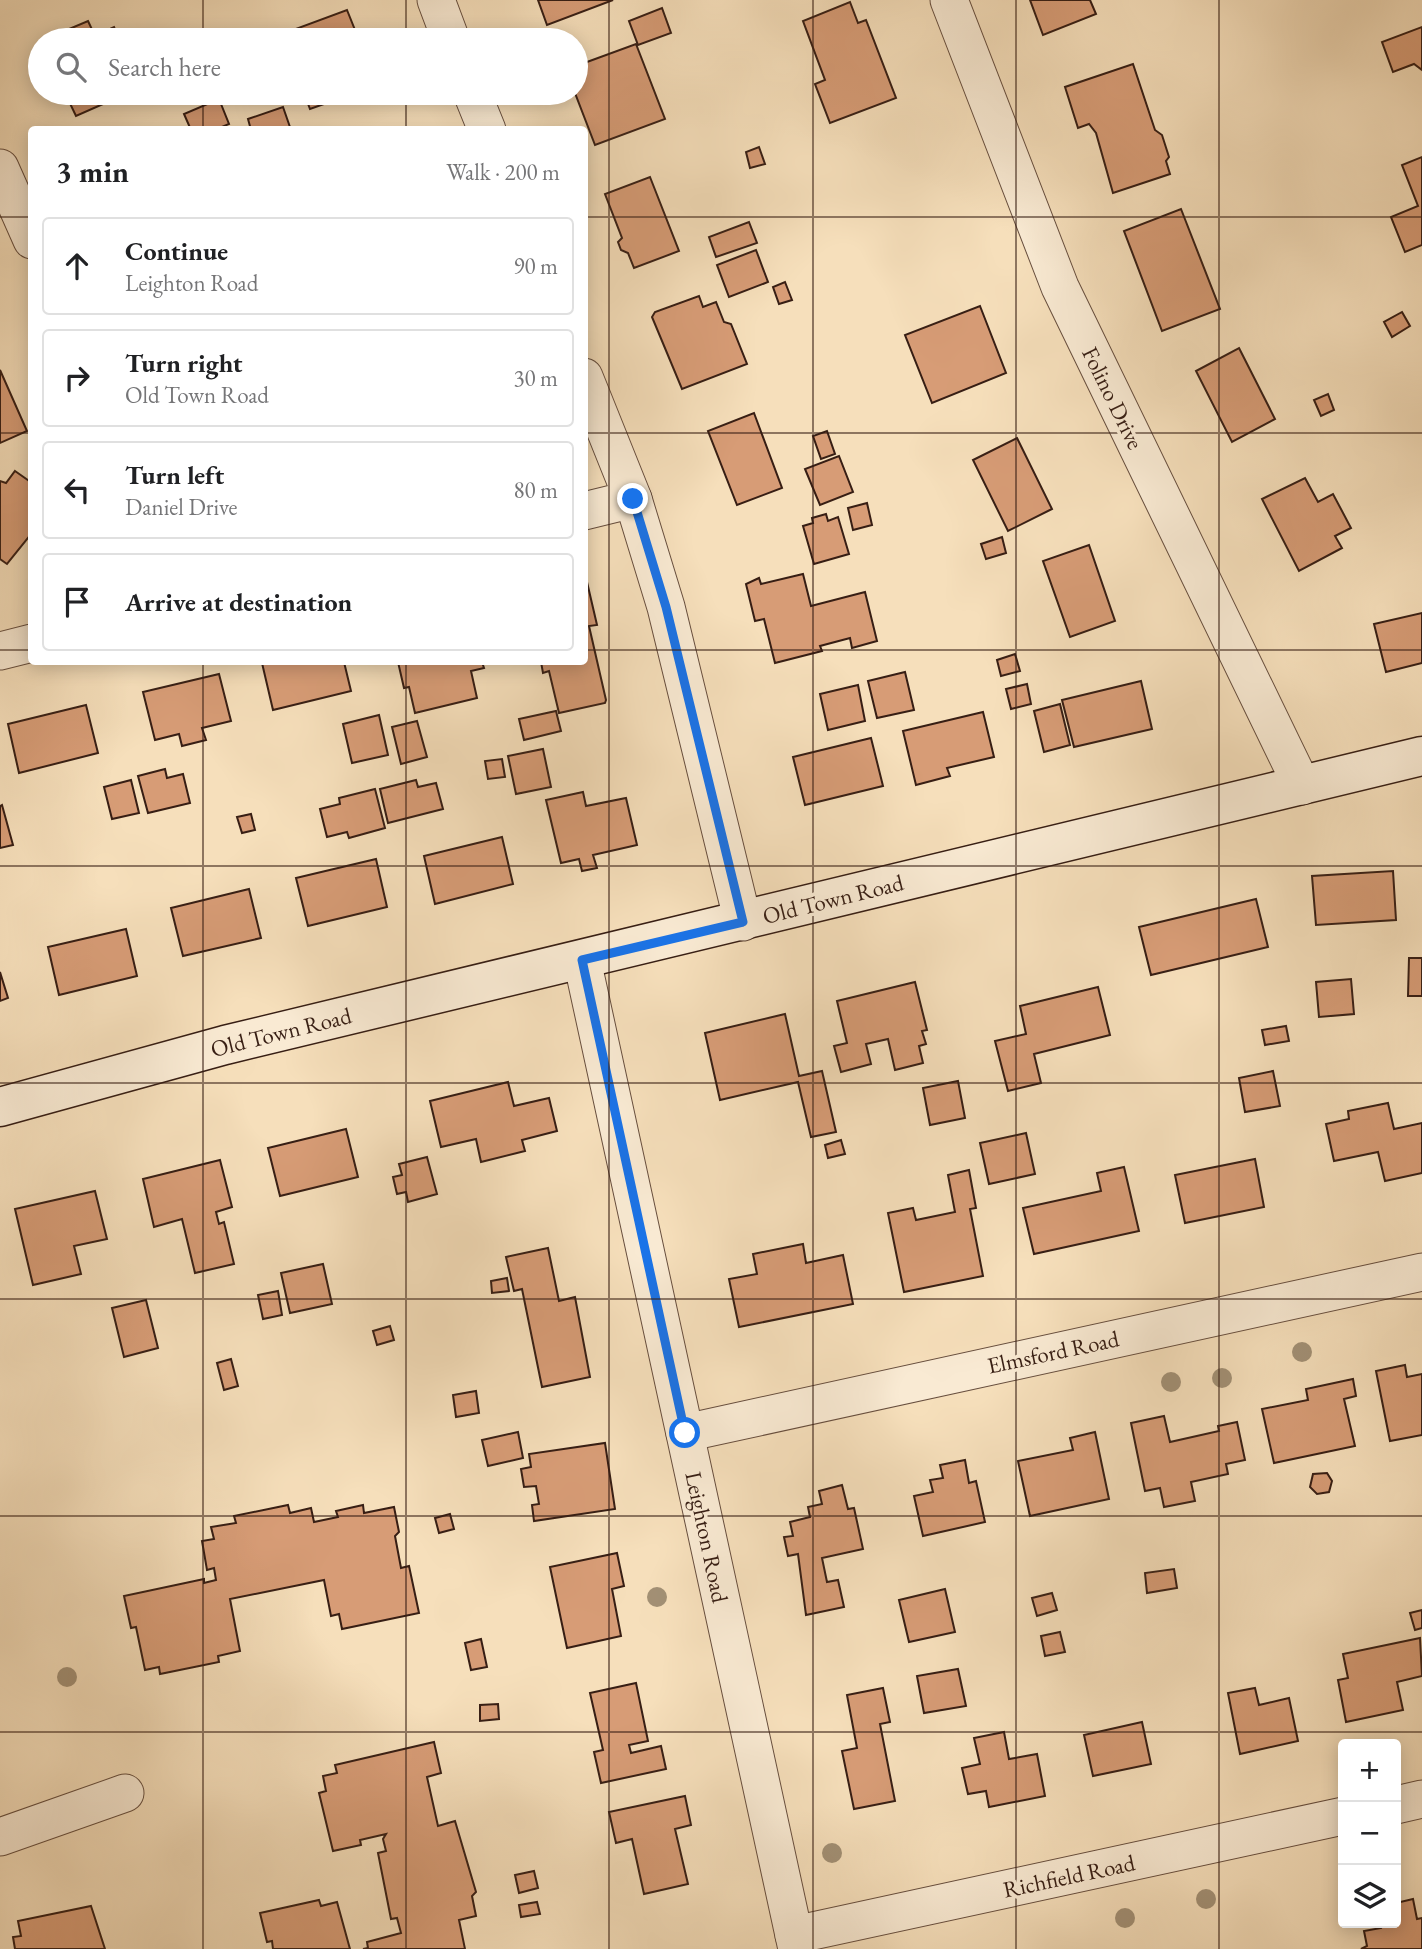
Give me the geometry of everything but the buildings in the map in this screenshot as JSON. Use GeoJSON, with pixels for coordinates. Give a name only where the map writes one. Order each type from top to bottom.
{"type":"FeatureCollection","features":[{"type":"Feature","properties":{"kind":"main road","name":"Old Town Road"},"geometry":{"type":"LineString","coordinates":[[0,1107],[225,1045],[1422,756]]}},
{"type":"Feature","properties":{"kind":"street"},"geometry":{"type":"LineString","coordinates":[[436,0],[447,28]]}},
{"type":"Feature","properties":{"kind":"street","name":"Folino Drive"},"geometry":{"type":"LineString","coordinates":[[949,0],[1059,287],[1302,786]]}},
{"type":"Feature","properties":{"kind":"street"},"geometry":{"type":"LineString","coordinates":[[477,105],[485,126]]}},
{"type":"Feature","properties":{"kind":"street"},"geometry":{"type":"LineString","coordinates":[[0,168],[28,231]]}},
{"type":"Feature","properties":{"kind":"street"},"geometry":{"type":"LineString","coordinates":[[588,387],[633,499],[666,607],[743,922]]}},
{"type":"Feature","properties":{"kind":"street"},"geometry":{"type":"LineString","coordinates":[[588,509],[633,499]]}},
{"type":"Feature","properties":{"kind":"street"},"geometry":{"type":"LineString","coordinates":[[0,651],[28,644]]}},
{"type":"Feature","properties":{"kind":"street","name":"Leighton Road"},"geometry":{"type":"LineString","coordinates":[[582,960],[795,1942]]}},
{"type":"Feature","properties":{"kind":"street","name":"Elmsford Road"},"geometry":{"type":"LineString","coordinates":[[685,1433],[1422,1272]]}},
{"type":"Feature","properties":{"kind":"street"},"geometry":{"type":"LineString","coordinates":[[0,1837],[125,1793]]}},
{"type":"Feature","properties":{"kind":"street"},"geometry":{"type":"LineString","coordinates":[[1401,1804],[1422,1799]]}},
{"type":"Feature","properties":{"kind":"street","name":"Richfield Road"},"geometry":{"type":"LineString","coordinates":[[795,1942],[1338,1817]]}},
{"type":"Feature","properties":{"kind":"route"},"geometry":{"type":"LineString","coordinates":[[633,499],[666,607],[743,922],[582,960],[685,1433]]}}]}
